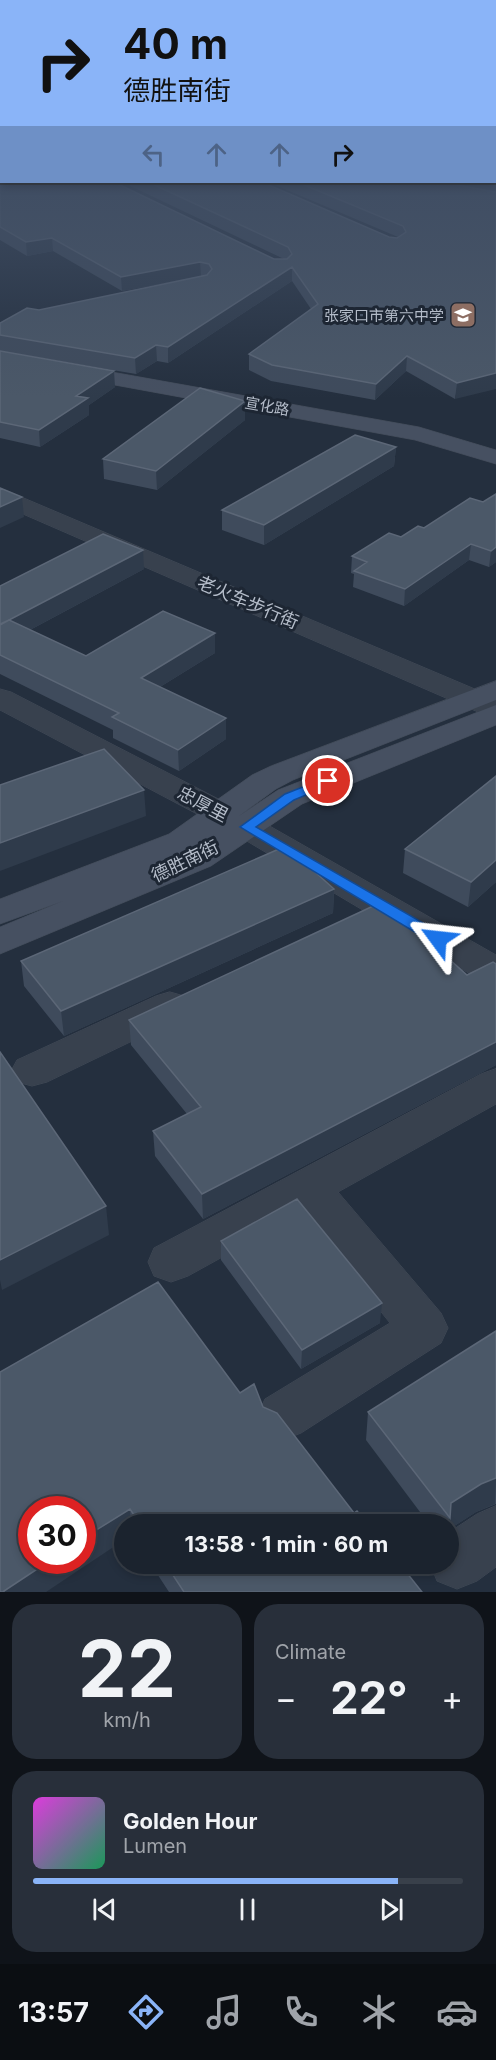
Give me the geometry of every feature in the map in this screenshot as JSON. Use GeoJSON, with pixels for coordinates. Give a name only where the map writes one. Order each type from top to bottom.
{"type":"FeatureCollection","features":[{"type":"Feature","properties":{"kind":"main road","name":"宣化路"},"geometry":{"type":"LineString","coordinates":[[0,351],[429,429],[496,447]]}},
{"type":"Feature","properties":{"kind":"main road","name":"宣化路"},"geometry":{"type":"LineString","coordinates":[[0,358],[419,434],[496,457]]}},
{"type":"Feature","properties":{"kind":"main road","name":"德胜南街"},"geometry":{"type":"LineString","coordinates":[[0,912],[290,797],[490,703]]}},
{"type":"Feature","properties":{"kind":"main road","name":"德胜南街"},"geometry":{"type":"LineString","coordinates":[[0,941],[199,858],[234,820]]}},
{"type":"Feature","properties":{"kind":"street","name":"老火车步行街"},"geometry":{"type":"LineString","coordinates":[[0,495],[490,703]]}},
{"type":"Feature","properties":{"kind":"street","name":"忠厚里"},"geometry":{"type":"LineString","coordinates":[[0,698],[234,820],[496,972]]}},
{"type":"Feature","properties":{"kind":"street"},"geometry":{"type":"LineString","coordinates":[[32,1071],[202,991]]}},
{"type":"Feature","properties":{"kind":"street"},"geometry":{"type":"LineString","coordinates":[[171,1262],[496,1085]]}},
{"type":"Feature","properties":{"kind":"street"},"geometry":{"type":"LineString","coordinates":[[283,1416],[424,1328],[308,1188]]}},
{"type":"Feature","properties":{"kind":"building"},"geometry":{"type":"Polygon","coordinates":[[[72,249],[254,249],[274,259],[287,259],[292,254],[289,249],[496,249],[496,373],[457,383],[407,356],[376,384],[272,365],[249,354],[318,304],[292,267],[168,347],[156,345],[135,358],[0,335],[0,323],[27,308],[39,310],[207,275],[212,269],[209,264],[200,262],[121,277],[72,249]]]}},
{"type":"Feature","properties":{"kind":"building"},"geometry":{"type":"Polygon","coordinates":[[[0,351],[114,371],[76,396],[88,398],[39,430],[0,422],[0,351]]]}},
{"type":"Feature","properties":{"kind":"building"},"geometry":{"type":"Polygon","coordinates":[[[200,388],[245,401],[156,471],[103,459],[200,388]]]}},
{"type":"Feature","properties":{"kind":"building"},"geometry":{"type":"Polygon","coordinates":[[[355,435],[396,447],[264,525],[222,510],[355,435]]]}},
{"type":"Feature","properties":{"kind":"building"},"geometry":{"type":"Polygon","coordinates":[[[0,488],[22,497],[0,507],[0,488]]]}},
{"type":"Feature","properties":{"kind":"building"},"geometry":{"type":"Polygon","coordinates":[[[496,494],[496,547],[491,551],[471,544],[405,589],[354,571],[367,562],[352,556],[389,533],[401,537],[418,526],[424,528],[470,498],[483,502],[496,494]]]}},
{"type":"Feature","properties":{"kind":"building"},"geometry":{"type":"Polygon","coordinates":[[[103,534],[143,550],[0,624],[0,586],[103,534]]]}},
{"type":"Feature","properties":{"kind":"building"},"geometry":{"type":"Polygon","coordinates":[[[163,611],[215,633],[141,678],[226,718],[178,750],[112,717],[119,713],[0,655],[0,625],[9,620],[86,656],[163,611]]]}},
{"type":"Feature","properties":{"kind":"building"},"geometry":{"type":"Polygon","coordinates":[[[104,749],[144,790],[0,843],[0,785],[104,749]]]}},
{"type":"Feature","properties":{"kind":"building"},"geometry":{"type":"Polygon","coordinates":[[[496,776],[496,860],[471,882],[405,849],[496,776]]]}},
{"type":"Feature","properties":{"kind":"building"},"geometry":{"type":"Polygon","coordinates":[[[286,846],[334,889],[61,1011],[21,961],[286,846]]]}},
{"type":"Feature","properties":{"kind":"building"},"geometry":{"type":"Polygon","coordinates":[[[384,901],[467,975],[493,962],[496,964],[496,1042],[202,1194],[153,1131],[201,1107],[129,1020],[384,901]]]}},
{"type":"Feature","properties":{"kind":"building"},"geometry":{"type":"Polygon","coordinates":[[[0,1052],[106,1206],[0,1260],[0,1052]]]}},
{"type":"Feature","properties":{"kind":"building"},"geometry":{"type":"Polygon","coordinates":[[[297,1199],[382,1303],[302,1350],[221,1241],[297,1199]]]}},
{"type":"Feature","properties":{"kind":"building"},"geometry":{"type":"Polygon","coordinates":[[[158,1282],[240,1393],[254,1384],[263,1407],[277,1413],[354,1513],[357,1511],[360,1514],[133,1514],[130,1509],[122,1514],[114,1514],[114,1519],[96,1530],[96,1496],[18,1496],[18,1574],[30,1574],[4,1592],[0,1592],[0,1372],[158,1282]]]}},
{"type":"Feature","properties":{"kind":"building"},"geometry":{"type":"Polygon","coordinates":[[[496,1331],[496,1478],[481,1484],[451,1503],[450,1514],[447,1514],[368,1412],[496,1331]]]}},
{"type":"Feature","properties":{"kind":"building"},"geometry":{"type":"Polygon","coordinates":[[[172,1574],[408,1574],[422,1592],[184,1592],[172,1574]]]}},
{"type":"Feature","properties":{"kind":"place","name":"张家口市第六中学"},"geometry":{"type":"Point","coordinates":[463,315]}},
{"type":"Feature","properties":{"kind":"route"},"geometry":{"type":"LineString","coordinates":[[328,781],[290,797],[247,827],[438,939]]}}]}
